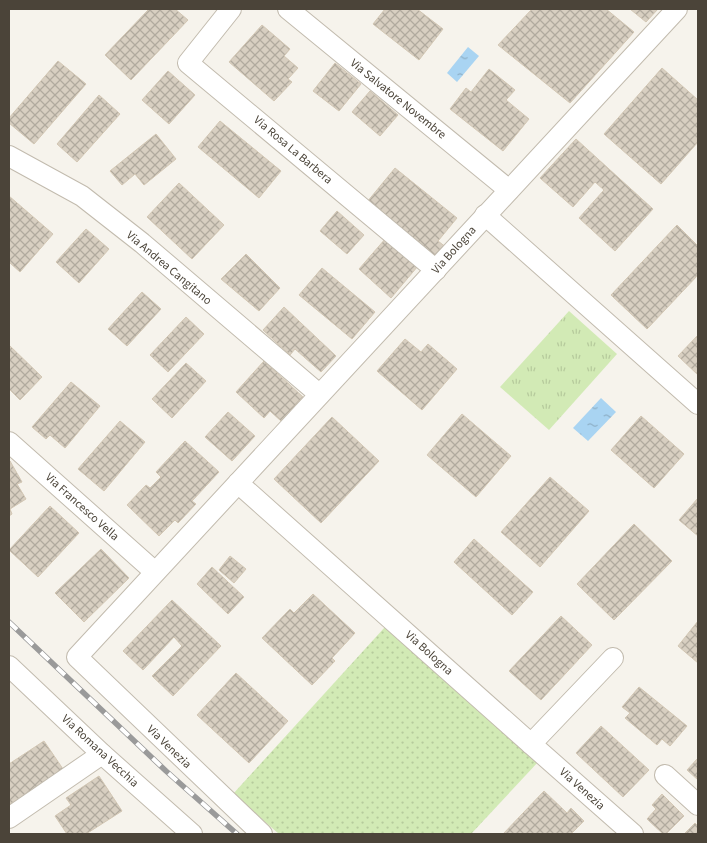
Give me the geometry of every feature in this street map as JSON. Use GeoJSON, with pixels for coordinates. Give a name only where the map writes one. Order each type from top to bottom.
{"type":"FeatureCollection","features":[{"type":"Feature","properties":{"kind":"street","name":"Via Rosa La Barbera"},"geometry":{"type":"LineString","coordinates":[[231,9],[188,63],[436,270]]}},
{"type":"Feature","properties":{"kind":"street","name":"Via Salvatore Novembre"},"geometry":{"type":"LineString","coordinates":[[288,9],[509,190]]}},
{"type":"Feature","properties":{"kind":"street","name":"Via Bologna"},"geometry":{"type":"LineString","coordinates":[[77,658],[319,394],[677,9]]}},
{"type":"Feature","properties":{"kind":"street","name":"Via Andrea Cangitano"},"geometry":{"type":"LineString","coordinates":[[9,156],[82,196],[149,250],[319,394]]}},
{"type":"Feature","properties":{"kind":"street","name":"Via Bologna"},"geometry":{"type":"LineString","coordinates":[[485,215],[698,404]]}},
{"type":"Feature","properties":{"kind":"street","name":"Via Francesco Vella"},"geometry":{"type":"LineString","coordinates":[[9,442],[156,572]]}},
{"type":"Feature","properties":{"kind":"street","name":"Via Bologna"},"geometry":{"type":"LineString","coordinates":[[238,483],[531,744]]}},
{"type":"Feature","properties":{"kind":"street","name":"Via Venezia"},"geometry":{"type":"LineString","coordinates":[[77,658],[262,834]]}},
{"type":"Feature","properties":{"kind":"street"},"geometry":{"type":"LineString","coordinates":[[531,744],[613,658]]}},
{"type":"Feature","properties":{"kind":"street","name":"Via Romana Vecchia"},"geometry":{"type":"LineString","coordinates":[[9,666],[102,754],[192,834]]}},
{"type":"Feature","properties":{"kind":"street","name":"Via Venezia"},"geometry":{"type":"LineString","coordinates":[[531,744],[633,834]]}},
{"type":"Feature","properties":{"kind":"street"},"geometry":{"type":"LineString","coordinates":[[9,818],[102,754]]}},
{"type":"Feature","properties":{"kind":"street"},"geometry":{"type":"LineString","coordinates":[[666,775],[698,805]]}},
{"type":"Feature","properties":{"kind":"green space"},"geometry":{"type":"Polygon","coordinates":[[[569,311],[617,354],[549,430],[500,387],[569,311]]]}},
{"type":"Feature","properties":{"kind":"green space"},"geometry":{"type":"Polygon","coordinates":[[[385,627],[539,761],[471,834],[279,834],[233,794],[385,627]]]}},
{"type":"Feature","properties":{"kind":"water"},"geometry":{"type":"Polygon","coordinates":[[[468,47],[479,56],[457,82],[447,73],[468,47]]]}},
{"type":"Feature","properties":{"kind":"water"},"geometry":{"type":"Polygon","coordinates":[[[601,398],[616,412],[588,441],[573,428],[601,398]]]}},
{"type":"Feature","properties":{"kind":"building"},"geometry":{"type":"Polygon","coordinates":[[[149,9],[175,9],[188,20],[131,80],[105,55],[149,9]]]}},
{"type":"Feature","properties":{"kind":"building"},"geometry":{"type":"Polygon","coordinates":[[[385,9],[417,9],[443,29],[419,60],[373,24],[385,9]]]}},
{"type":"Feature","properties":{"kind":"building"},"geometry":{"type":"Polygon","coordinates":[[[532,9],[606,9],[634,32],[570,103],[498,45],[532,9]]]}},
{"type":"Feature","properties":{"kind":"building"},"geometry":{"type":"Polygon","coordinates":[[[630,9],[658,9],[646,22],[630,9]]]}},
{"type":"Feature","properties":{"kind":"building"},"geometry":{"type":"Polygon","coordinates":[[[262,25],[290,49],[284,56],[298,68],[288,79],[292,82],[274,101],[229,62],[262,25]]]}},
{"type":"Feature","properties":{"kind":"building"},"geometry":{"type":"Polygon","coordinates":[[[58,61],[86,84],[34,144],[9,123],[9,118],[58,61]]]}},
{"type":"Feature","properties":{"kind":"building"},"geometry":{"type":"Polygon","coordinates":[[[335,63],[361,84],[339,111],[313,91],[335,63]]]}},
{"type":"Feature","properties":{"kind":"building"},"geometry":{"type":"Polygon","coordinates":[[[662,68],[698,100],[698,142],[661,184],[604,134],[662,68]]]}},
{"type":"Feature","properties":{"kind":"building"},"geometry":{"type":"Polygon","coordinates":[[[489,69],[515,90],[506,100],[529,119],[503,151],[450,109],[466,88],[471,92],[489,69]]]}},
{"type":"Feature","properties":{"kind":"building"},"geometry":{"type":"Polygon","coordinates":[[[168,71],[195,95],[169,124],[142,100],[168,71]]]}},
{"type":"Feature","properties":{"kind":"building"},"geometry":{"type":"Polygon","coordinates":[[[370,91],[398,115],[380,136],[352,112],[370,91]]]}},
{"type":"Feature","properties":{"kind":"building"},"geometry":{"type":"Polygon","coordinates":[[[99,95],[120,114],[77,162],[57,144],[99,95]]]}},
{"type":"Feature","properties":{"kind":"building"},"geometry":{"type":"Polygon","coordinates":[[[220,121],[281,171],[259,198],[198,147],[220,121]]]}},
{"type":"Feature","properties":{"kind":"building"},"geometry":{"type":"Polygon","coordinates":[[[156,134],[176,159],[144,185],[135,174],[122,185],[110,171],[156,134]]]}},
{"type":"Feature","properties":{"kind":"building"},"geometry":{"type":"Polygon","coordinates":[[[576,139],[653,209],[615,251],[579,218],[604,190],[595,182],[573,207],[540,178],[576,139]]]}},
{"type":"Feature","properties":{"kind":"building"},"geometry":{"type":"Polygon","coordinates":[[[395,168],[457,218],[438,241],[447,248],[438,260],[367,202],[395,168]]]}},
{"type":"Feature","properties":{"kind":"building"},"geometry":{"type":"Polygon","coordinates":[[[179,183],[224,225],[192,259],[147,217],[179,183]]]}},
{"type":"Feature","properties":{"kind":"building"},"geometry":{"type":"Polygon","coordinates":[[[9,196],[53,234],[20,272],[9,262],[9,196]]]}},
{"type":"Feature","properties":{"kind":"building"},"geometry":{"type":"Polygon","coordinates":[[[337,211],[364,235],[347,254],[320,231],[337,211]]]}},
{"type":"Feature","properties":{"kind":"building"},"geometry":{"type":"Polygon","coordinates":[[[677,225],[698,246],[698,275],[647,329],[611,295],[677,225]]]}},
{"type":"Feature","properties":{"kind":"building"},"geometry":{"type":"Polygon","coordinates":[[[86,229],[109,249],[79,283],[56,262],[86,229]]]}},
{"type":"Feature","properties":{"kind":"building"},"geometry":{"type":"Polygon","coordinates":[[[386,238],[418,266],[391,298],[359,269],[386,238]]]}},
{"type":"Feature","properties":{"kind":"building"},"geometry":{"type":"Polygon","coordinates":[[[246,254],[280,288],[259,311],[221,279],[246,254]]]}},
{"type":"Feature","properties":{"kind":"building"},"geometry":{"type":"Polygon","coordinates":[[[322,268],[375,312],[352,339],[299,295],[322,268]]]}},
{"type":"Feature","properties":{"kind":"building"},"geometry":{"type":"Polygon","coordinates":[[[142,292],[161,309],[127,346],[108,329],[142,292]]]}},
{"type":"Feature","properties":{"kind":"building"},"geometry":{"type":"Polygon","coordinates":[[[284,307],[336,356],[321,372],[295,349],[290,355],[263,330],[284,307]]]}},
{"type":"Feature","properties":{"kind":"building"},"geometry":{"type":"Polygon","coordinates":[[[186,317],[204,334],[168,372],[150,355],[186,317]]]}},
{"type":"Feature","properties":{"kind":"building"},"geometry":{"type":"Polygon","coordinates":[[[698,335],[698,375],[678,356],[698,335]]]}},
{"type":"Feature","properties":{"kind":"building"},"geometry":{"type":"Polygon","coordinates":[[[405,339],[421,352],[428,344],[457,369],[422,410],[377,371],[405,339]]]}},
{"type":"Feature","properties":{"kind":"building"},"geometry":{"type":"Polygon","coordinates":[[[9,345],[42,377],[20,400],[9,389],[9,345]]]}},
{"type":"Feature","properties":{"kind":"building"},"geometry":{"type":"Polygon","coordinates":[[[264,361],[303,397],[281,421],[270,411],[264,418],[236,392],[264,361]]]}},
{"type":"Feature","properties":{"kind":"building"},"geometry":{"type":"Polygon","coordinates":[[[186,363],[206,381],[172,418],[152,399],[186,363]]]}},
{"type":"Feature","properties":{"kind":"building"},"geometry":{"type":"Polygon","coordinates":[[[71,382],[100,406],[65,448],[50,435],[46,439],[32,427],[71,382]]]}},
{"type":"Feature","properties":{"kind":"building"},"geometry":{"type":"Polygon","coordinates":[[[228,412],[255,436],[232,461],[205,437],[228,412]]]}},
{"type":"Feature","properties":{"kind":"building"},"geometry":{"type":"Polygon","coordinates":[[[462,414],[511,456],[476,497],[427,455],[462,414]]]}},
{"type":"Feature","properties":{"kind":"building"},"geometry":{"type":"Polygon","coordinates":[[[641,416],[684,454],[654,488],[611,450],[641,416]]]}},
{"type":"Feature","properties":{"kind":"building"},"geometry":{"type":"Polygon","coordinates":[[[332,417],[379,461],[321,523],[274,479],[332,417]]]}},
{"type":"Feature","properties":{"kind":"building"},"geometry":{"type":"Polygon","coordinates":[[[120,421],[145,442],[104,491],[78,469],[120,421]]]}},
{"type":"Feature","properties":{"kind":"building"},"geometry":{"type":"Polygon","coordinates":[[[185,441],[219,472],[192,501],[196,504],[178,523],[175,520],[159,536],[127,505],[146,485],[150,488],[161,477],[156,472],[185,441]]]}},
{"type":"Feature","properties":{"kind":"building"},"geometry":{"type":"Polygon","coordinates":[[[10,461],[22,482],[17,484],[26,499],[10,509],[12,514],[9,516],[10,461]]]}},
{"type":"Feature","properties":{"kind":"building"},"geometry":{"type":"Polygon","coordinates":[[[550,477],[589,511],[540,567],[501,532],[550,477]]]}},
{"type":"Feature","properties":{"kind":"building"},"geometry":{"type":"Polygon","coordinates":[[[698,498],[698,536],[679,520],[698,498]]]}},
{"type":"Feature","properties":{"kind":"building"},"geometry":{"type":"Polygon","coordinates":[[[50,506],[79,533],[38,577],[9,550],[50,506]]]}},
{"type":"Feature","properties":{"kind":"building"},"geometry":{"type":"Polygon","coordinates":[[[634,524],[672,561],[614,620],[577,584],[634,524]]]}},
{"type":"Feature","properties":{"kind":"building"},"geometry":{"type":"Polygon","coordinates":[[[474,539],[533,592],[512,615],[454,562],[474,539]]]}},
{"type":"Feature","properties":{"kind":"building"},"geometry":{"type":"Polygon","coordinates":[[[101,549],[129,578],[84,622],[55,593],[101,549]]]}},
{"type":"Feature","properties":{"kind":"building"},"geometry":{"type":"Polygon","coordinates":[[[230,556],[246,569],[234,583],[219,570],[230,556]]]}},
{"type":"Feature","properties":{"kind":"building"},"geometry":{"type":"Polygon","coordinates":[[[212,567],[244,597],[228,614],[197,584],[212,567]]]}},
{"type":"Feature","properties":{"kind":"building"},"geometry":{"type":"Polygon","coordinates":[[[313,594],[355,633],[332,658],[335,661],[312,685],[262,638],[290,609],[294,613],[313,594]]]}},
{"type":"Feature","properties":{"kind":"building"},"geometry":{"type":"Polygon","coordinates":[[[172,600],[221,646],[173,696],[152,676],[182,646],[174,637],[143,670],[123,651],[172,600]]]}},
{"type":"Feature","properties":{"kind":"building"},"geometry":{"type":"Polygon","coordinates":[[[561,616],[592,645],[541,700],[509,671],[561,616]]]}},
{"type":"Feature","properties":{"kind":"building"},"geometry":{"type":"Polygon","coordinates":[[[698,621],[698,663],[678,646],[698,621]]]}},
{"type":"Feature","properties":{"kind":"building"},"geometry":{"type":"Polygon","coordinates":[[[236,673],[288,721],[249,763],[197,715],[236,673]]]}},
{"type":"Feature","properties":{"kind":"building"},"geometry":{"type":"Polygon","coordinates":[[[639,687],[687,726],[670,746],[662,739],[657,745],[625,718],[630,713],[622,707],[639,687]]]}},
{"type":"Feature","properties":{"kind":"building"},"geometry":{"type":"Polygon","coordinates":[[[601,726],[649,770],[623,797],[576,753],[601,726]]]}},
{"type":"Feature","properties":{"kind":"building"},"geometry":{"type":"Polygon","coordinates":[[[44,741],[63,769],[11,804],[9,801],[9,764],[44,741]]]}},
{"type":"Feature","properties":{"kind":"building"},"geometry":{"type":"Polygon","coordinates":[[[698,758],[698,780],[687,770],[698,758]]]}},
{"type":"Feature","properties":{"kind":"building"},"geometry":{"type":"Polygon","coordinates":[[[99,776],[122,811],[86,834],[67,834],[55,816],[71,805],[66,798],[99,776]]]}},
{"type":"Feature","properties":{"kind":"building"},"geometry":{"type":"Polygon","coordinates":[[[544,791],[567,813],[571,808],[584,821],[571,834],[503,834],[544,791]]]}},
{"type":"Feature","properties":{"kind":"building"},"geometry":{"type":"Polygon","coordinates":[[[662,794],[684,816],[666,834],[663,834],[647,819],[656,809],[652,805],[662,794]]]}},
{"type":"Feature","properties":{"kind":"building"},"geometry":{"type":"Polygon","coordinates":[[[695,823],[698,826],[698,834],[684,834],[695,823]]]}},
{"type":"Feature","properties":{"kind":"railway"},"geometry":{"type":"LineString","coordinates":[[9,622],[166,771],[237,834]]}}]}
